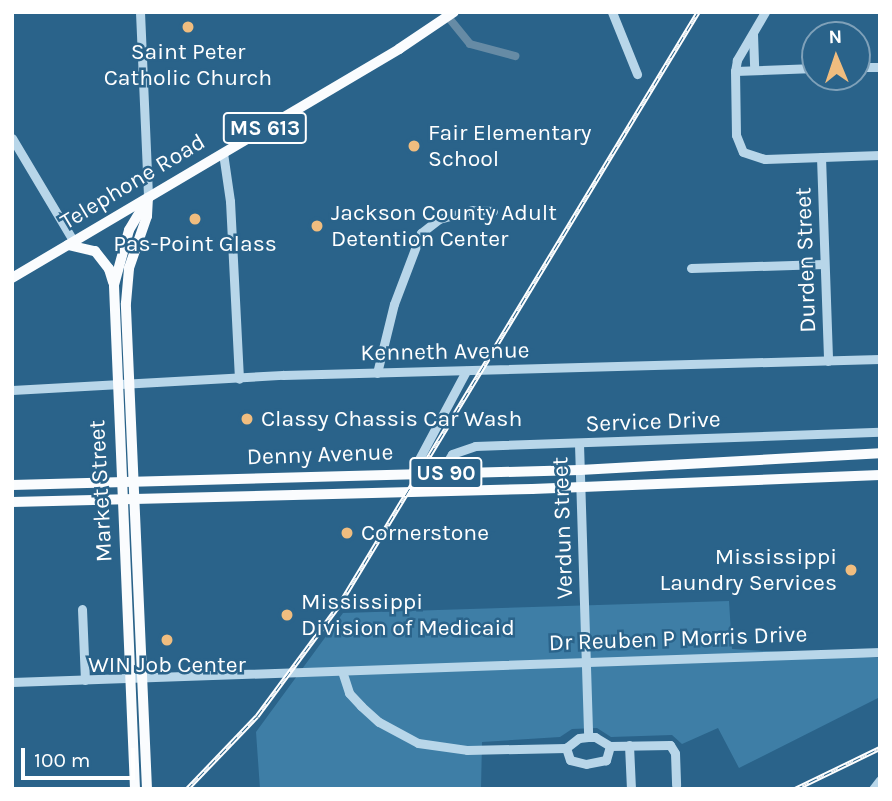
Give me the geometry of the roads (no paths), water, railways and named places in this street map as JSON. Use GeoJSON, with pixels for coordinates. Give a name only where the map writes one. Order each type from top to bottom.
{"type":"FeatureCollection","features":[{"type":"Feature","properties":{"kind":"main road","name":"Telephone Road"},"geometry":{"type":"LineString","coordinates":[[12,278],[454,12]]}},
{"type":"Feature","properties":{"kind":"main road","name":"Market Street"},"geometry":{"type":"LineString","coordinates":[[147,789],[143,678],[114,285],[129,230],[148,198]]}},
{"type":"Feature","properties":{"kind":"main road","name":"Market Street"},"geometry":{"type":"LineString","coordinates":[[123,385],[127,279],[147,216],[148,198]]}},
{"type":"Feature","properties":{"kind":"main road"},"geometry":{"type":"LineString","coordinates":[[71,243],[94,251],[109,270],[114,285]]}},
{"type":"Feature","properties":{"kind":"main road","name":"Denny Avenue"},"geometry":{"type":"LineString","coordinates":[[12,485],[580,470],[880,453]]}},
{"type":"Feature","properties":{"kind":"main road","name":"Denny Avenue"},"geometry":{"type":"LineString","coordinates":[[12,502],[581,487],[880,475]]}},
{"type":"Feature","properties":{"kind":"main road","name":"Market Street"},"geometry":{"type":"LineString","coordinates":[[129,499],[135,789]]}},
{"type":"Feature","properties":{"kind":"street","name":"Market Street"},"geometry":{"type":"LineString","coordinates":[[139,12],[148,198]]}},
{"type":"Feature","properties":{"kind":"street"},"geometry":{"type":"LineString","coordinates":[[612,12],[637,74]]}},
{"type":"Feature","properties":{"kind":"street"},"geometry":{"type":"LineString","coordinates":[[765,12],[737,60],[735,71],[738,145],[743,152],[756,159],[880,155]]}},
{"type":"Feature","properties":{"kind":"street"},"geometry":{"type":"LineString","coordinates":[[752,34],[754,70]]}},
{"type":"Feature","properties":{"kind":"street"},"geometry":{"type":"LineString","coordinates":[[735,71],[801,68]]}},
{"type":"Feature","properties":{"kind":"street"},"geometry":{"type":"LineString","coordinates":[[12,138],[71,243]]}},
{"type":"Feature","properties":{"kind":"street"},"geometry":{"type":"LineString","coordinates":[[223,153],[230,201],[239,379]]}},
{"type":"Feature","properties":{"kind":"street","name":"Durden Street"},"geometry":{"type":"LineString","coordinates":[[821,157],[828,361]]}},
{"type":"Feature","properties":{"kind":"street"},"geometry":{"type":"LineString","coordinates":[[377,373],[394,304],[421,233],[439,219],[472,210],[493,211]]}},
{"type":"Feature","properties":{"kind":"street"},"geometry":{"type":"LineString","coordinates":[[691,268],[824,264]]}},
{"type":"Feature","properties":{"kind":"street","name":"Kenneth Avenue"},"geometry":{"type":"LineString","coordinates":[[12,390],[377,373],[880,359]]}},
{"type":"Feature","properties":{"kind":"street"},"geometry":{"type":"LineString","coordinates":[[411,474],[459,390],[466,371]]}},
{"type":"Feature","properties":{"kind":"street","name":"Service Drive"},"geometry":{"type":"LineString","coordinates":[[440,474],[446,460],[467,447],[880,432]]}},
{"type":"Feature","properties":{"kind":"street","name":"Verdun Street"},"geometry":{"type":"LineString","coordinates":[[579,444],[588,737]]}},
{"type":"Feature","properties":{"kind":"street"},"geometry":{"type":"LineString","coordinates":[[82,609],[85,680]]}},
{"type":"Feature","properties":{"kind":"street","name":"Dr Reuben P Morris Drive"},"geometry":{"type":"LineString","coordinates":[[12,682],[880,652]]}},
{"type":"Feature","properties":{"kind":"street"},"geometry":{"type":"LineString","coordinates":[[342,671],[349,693],[379,723],[418,743],[467,750],[566,748],[579,738],[595,737],[610,746],[670,745],[675,753],[676,785]]}},
{"type":"Feature","properties":{"kind":"street"},"geometry":{"type":"LineString","coordinates":[[629,745],[631,789]]}},
{"type":"Feature","properties":{"kind":"street"},"geometry":{"type":"LineString","coordinates":[[566,748],[570,760],[586,764],[606,760],[610,746]]}},
{"type":"Feature","properties":{"kind":"street"},"geometry":{"type":"LineString","coordinates":[[873,789],[880,780]]}},
{"type":"Feature","properties":{"kind":"waterway"},"geometry":{"type":"LineString","coordinates":[[444,12],[470,44],[515,56]]}},
{"type":"Feature","properties":{"kind":"railway"},"geometry":{"type":"LineString","coordinates":[[187,789],[257,716],[339,605],[698,12]]}},
{"type":"Feature","properties":{"kind":"railway"},"geometry":{"type":"LineString","coordinates":[[795,789],[880,748]]}},
{"type":"Feature","properties":{"kind":"place","name":"Saint Peter Catholic Church"},"geometry":{"type":"Point","coordinates":[188,27]}},
{"type":"Feature","properties":{"kind":"place","name":"Fair Elementary School"},"geometry":{"type":"Point","coordinates":[414,146]}},
{"type":"Feature","properties":{"kind":"place","name":"Pas-Point Glass"},"geometry":{"type":"Point","coordinates":[195,219]}},
{"type":"Feature","properties":{"kind":"place","name":"Jackson County Adult Detention Center"},"geometry":{"type":"Point","coordinates":[317,226]}},
{"type":"Feature","properties":{"kind":"place","name":"Classy Chassis Car Wash"},"geometry":{"type":"Point","coordinates":[247,419]}},
{"type":"Feature","properties":{"kind":"place","name":"Cornerstone"},"geometry":{"type":"Point","coordinates":[347,533]}},
{"type":"Feature","properties":{"kind":"place","name":"Mississippi Laundry Services"},"geometry":{"type":"Point","coordinates":[851,570]}},
{"type":"Feature","properties":{"kind":"place","name":"Mississippi Division of Medicaid"},"geometry":{"type":"Point","coordinates":[287,615]}},
{"type":"Feature","properties":{"kind":"place","name":"WIN Job Center"},"geometry":{"type":"Point","coordinates":[167,640]}}]}
